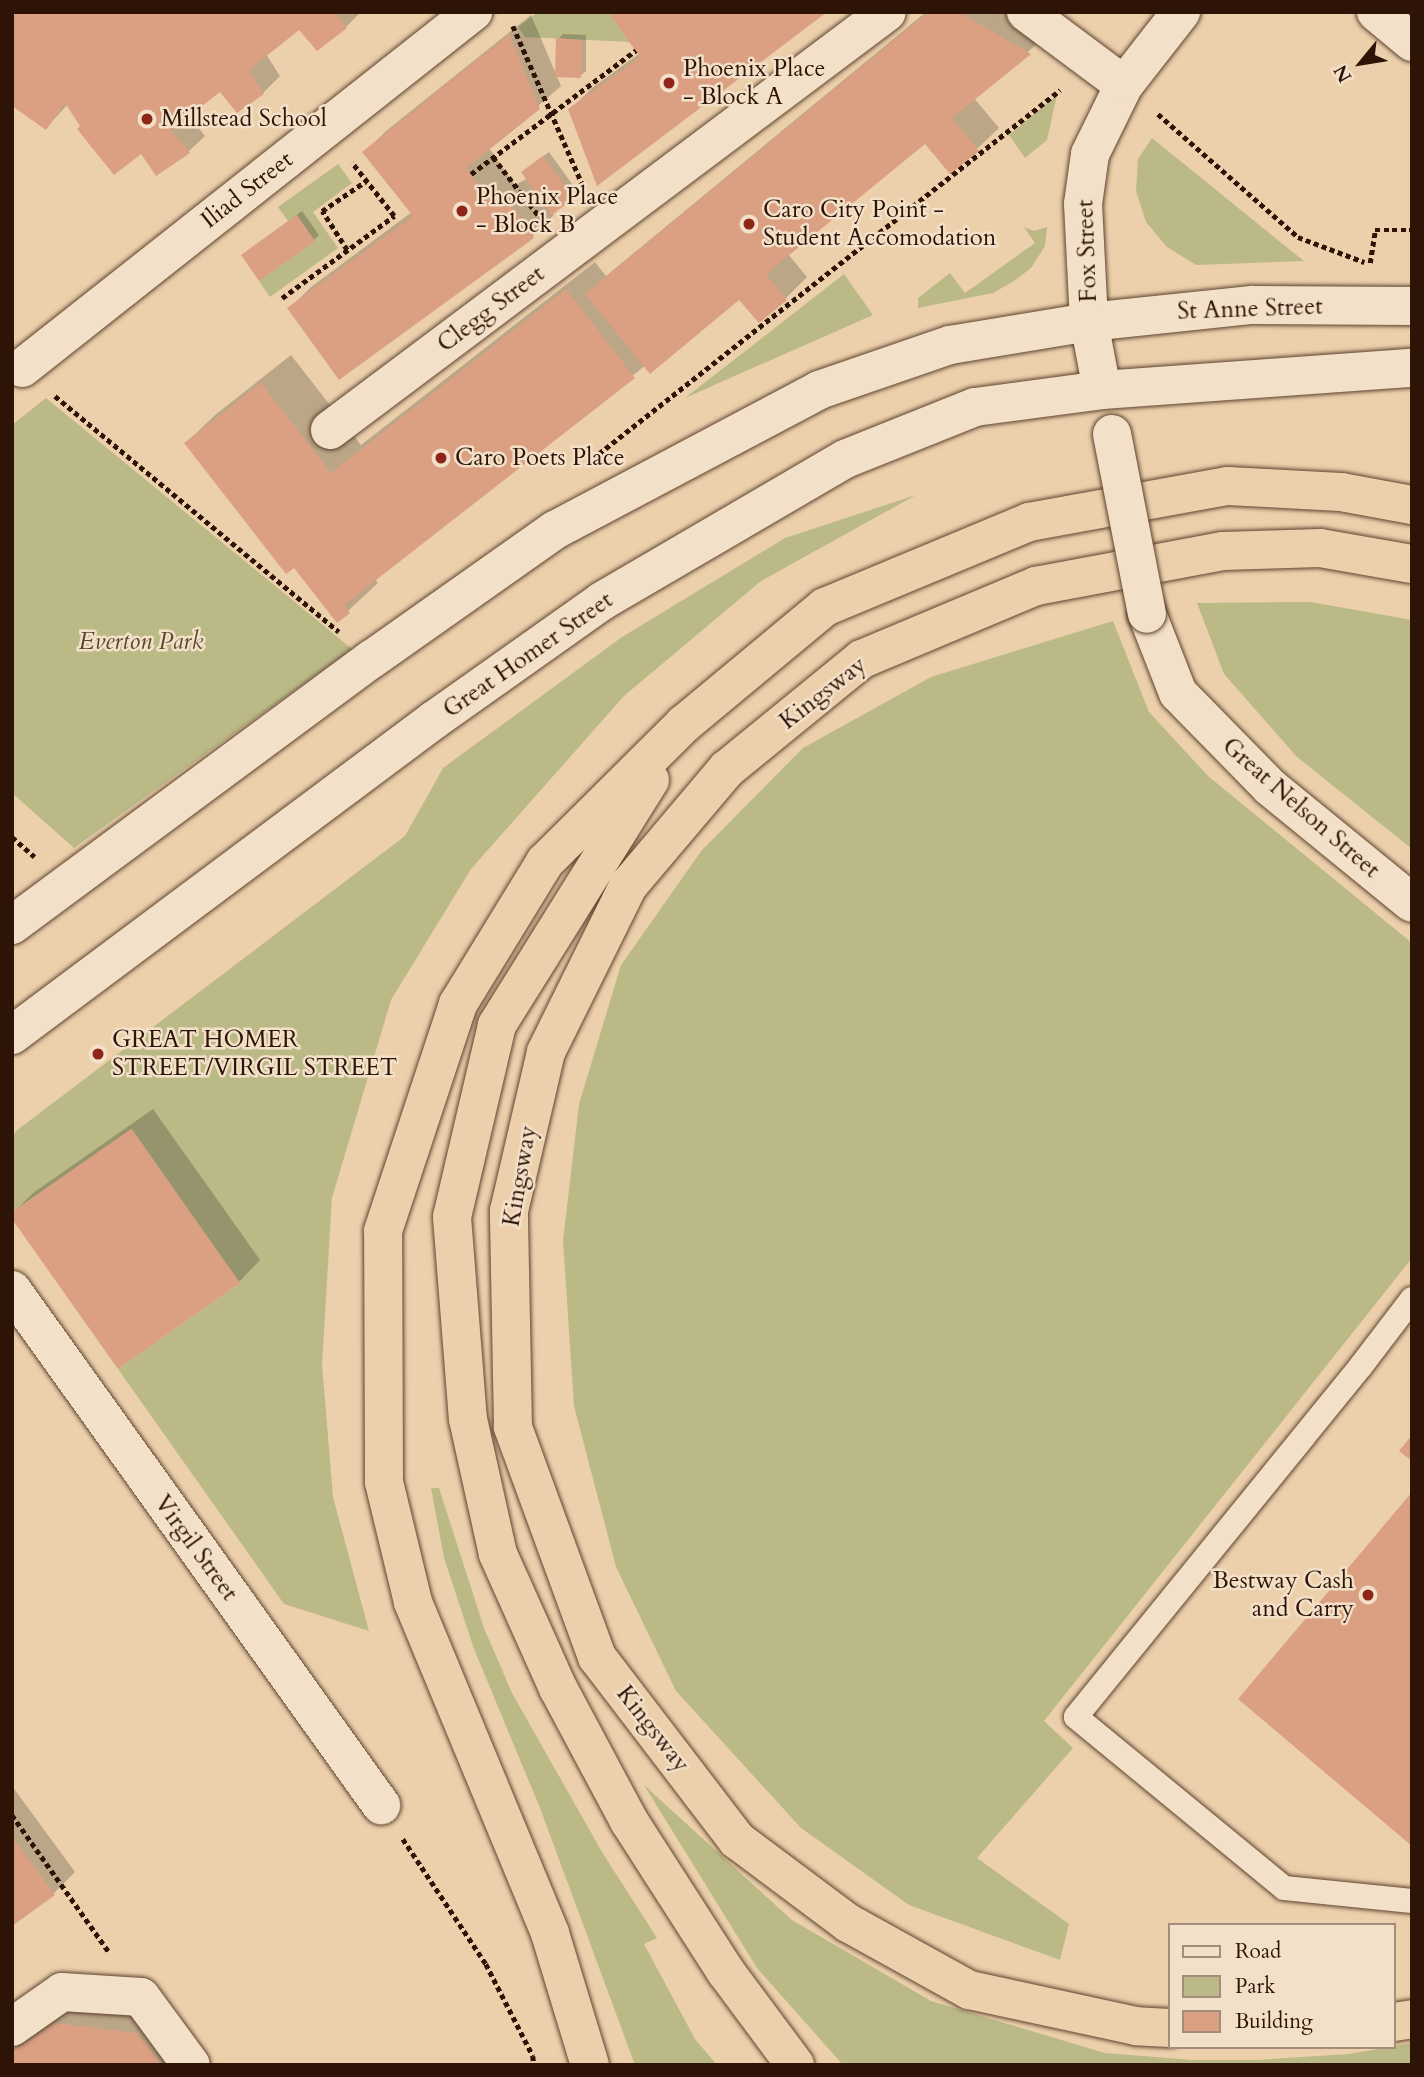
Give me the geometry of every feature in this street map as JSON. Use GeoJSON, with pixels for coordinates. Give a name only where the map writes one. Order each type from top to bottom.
{"type":"FeatureCollection","features":[{"type":"Feature","properties":{"kind":"highway"},"geometry":{"type":"LineString","coordinates":[[590,2065],[550,1933],[413,1602],[384,1482],[383,1231],[458,1004],[545,862],[684,724],[825,607],[1029,522],[1228,486],[1341,492],[1412,506]]}},
{"type":"Feature","properties":{"kind":"highway","name":"Kingsway"},"geometry":{"type":"LineString","coordinates":[[1168,2028],[1136,2026],[968,1990],[848,1923],[737,1840],[597,1657],[513,1427],[509,1211],[546,1052],[628,886],[727,769],[862,659],[1036,586],[1223,551],[1320,548],[1412,564]]}},
{"type":"Feature","properties":{"kind":"highway"},"geometry":{"type":"LineString","coordinates":[[684,724],[497,1024],[453,1217],[468,1419],[498,1554],[558,1688],[629,1821],[726,1972],[795,2065]]}},
{"type":"Feature","properties":{"kind":"street","name":"Iliad Street"},"geometry":{"type":"LineString","coordinates":[[22,368],[473,12]]}},
{"type":"Feature","properties":{"kind":"street","name":"Clegg Street"},"geometry":{"type":"LineString","coordinates":[[330,430],[887,12]]}},
{"type":"Feature","properties":{"kind":"street"},"geometry":{"type":"LineString","coordinates":[[1026,12],[1124,85]]}},
{"type":"Feature","properties":{"kind":"street","name":"Fox Street"},"geometry":{"type":"LineString","coordinates":[[1102,390],[1089,322],[1083,204],[1090,154],[1124,85],[1181,12]]}},
{"type":"Feature","properties":{"kind":"street"},"geometry":{"type":"LineString","coordinates":[[1376,12],[1412,42]]}},
{"type":"Feature","properties":{"kind":"street","name":"St Anne Street"},"geometry":{"type":"LineString","coordinates":[[1089,322],[1252,305],[1412,306]]}},
{"type":"Feature","properties":{"kind":"street"},"geometry":{"type":"LineString","coordinates":[[12,925],[372,659],[555,530],[819,390],[950,345],[1089,322]]}},
{"type":"Feature","properties":{"kind":"street"},"geometry":{"type":"LineString","coordinates":[[1102,390],[1412,368]]}},
{"type":"Feature","properties":{"kind":"street","name":"Great Nelson Street"},"geometry":{"type":"LineString","coordinates":[[1102,390],[1147,614],[1178,693],[1270,787],[1412,903]]}},
{"type":"Feature","properties":{"kind":"street","name":"Great Homer Street"},"geometry":{"type":"LineString","coordinates":[[12,1035],[423,729],[602,601],[845,459],[975,407],[1102,390]]}},
{"type":"Feature","properties":{"kind":"street","name":"Virgil Street"},"geometry":{"type":"LineString","coordinates":[[12,1290],[380,1805]]}},
{"type":"Feature","properties":{"kind":"street"},"geometry":{"type":"LineString","coordinates":[[12,2026],[62,1992],[141,1997],[191,2065]]}},
{"type":"Feature","properties":{"kind":"lane"},"geometry":{"type":"LineString","coordinates":[[1412,1299],[1361,1366],[1076,1717],[1284,1888],[1412,1901]]}},
{"type":"Feature","properties":{"kind":"path"},"geometry":{"type":"LineString","coordinates":[[511,21],[588,197]]}},
{"type":"Feature","properties":{"kind":"path"},"geometry":{"type":"LineString","coordinates":[[471,174],[636,50]]}},
{"type":"Feature","properties":{"kind":"path"},"geometry":{"type":"LineString","coordinates":[[681,391],[1058,91],[1073,84],[1124,85],[1298,237],[1367,263]]}},
{"type":"Feature","properties":{"kind":"path"},"geometry":{"type":"LineString","coordinates":[[282,298],[394,216],[325,129]]}},
{"type":"Feature","properties":{"kind":"path"},"geometry":{"type":"LineString","coordinates":[[493,157],[548,228]]}},
{"type":"Feature","properties":{"kind":"path"},"geometry":{"type":"LineString","coordinates":[[347,250],[322,211],[366,181]]}},
{"type":"Feature","properties":{"kind":"path"},"geometry":{"type":"LineString","coordinates":[[1374,305],[1367,263],[1376,230],[1412,230]]}},
{"type":"Feature","properties":{"kind":"path"},"geometry":{"type":"LineString","coordinates":[[22,368],[372,659]]}},
{"type":"Feature","properties":{"kind":"path"},"geometry":{"type":"LineString","coordinates":[[380,1805],[486,1964],[533,2056],[534,2065]]}},
{"type":"Feature","properties":{"kind":"path"},"geometry":{"type":"LineString","coordinates":[[12,1815],[141,1997]]}},
{"type":"Feature","properties":{"kind":"green space"},"geometry":{"type":"Polygon","coordinates":[[[538,12],[608,12],[630,42],[525,37],[518,27],[538,12]]]}},
{"type":"Feature","properties":{"kind":"green space"},"geometry":{"type":"Polygon","coordinates":[[[1057,95],[1047,140],[1025,158],[1009,135],[1057,95]]]}},
{"type":"Feature","properties":{"kind":"green space"},"geometry":{"type":"Polygon","coordinates":[[[1152,138],[1304,261],[1196,265],[1167,247],[1146,222],[1136,191],[1138,159],[1152,138]]]}},
{"type":"Feature","properties":{"kind":"green space"},"geometry":{"type":"Polygon","coordinates":[[[338,164],[352,183],[313,212],[338,248],[270,297],[259,281],[297,215],[288,221],[278,207],[338,164]]]}},
{"type":"Feature","properties":{"kind":"green space"},"geometry":{"type":"Polygon","coordinates":[[[1024,227],[1034,231],[1047,227],[1045,246],[1031,268],[1014,281],[993,293],[918,308],[918,298],[950,273],[965,293],[1035,243],[1024,227]]]}},
{"type":"Feature","properties":{"kind":"green space"},"geometry":{"type":"Polygon","coordinates":[[[844,274],[873,315],[685,398],[844,274]]]}},
{"type":"Feature","properties":{"kind":"green space","name":"Everton Park"},"geometry":{"type":"Polygon","coordinates":[[[46,398],[352,649],[74,848],[12,793],[12,425],[46,398]]]}},
{"type":"Feature","properties":{"kind":"green space"},"geometry":{"type":"Polygon","coordinates":[[[916,495],[761,581],[624,696],[471,869],[391,1000],[332,1198],[322,1364],[333,1497],[369,1631],[284,1604],[118,1369],[240,1283],[132,1129],[12,1212],[12,1138],[16,1131],[405,836],[443,768],[622,637],[785,538],[916,495]]]}},
{"type":"Feature","properties":{"kind":"green space"},"geometry":{"type":"Polygon","coordinates":[[[1311,602],[1412,620],[1412,849],[1297,757],[1224,674],[1197,603],[1311,602]]]}},
{"type":"Feature","properties":{"kind":"green space"},"geometry":{"type":"Polygon","coordinates":[[[1113,621],[1149,712],[1208,776],[1412,943],[1412,1258],[1044,1721],[1073,1748],[977,1858],[1069,1924],[1060,1960],[909,1905],[801,1828],[676,1691],[616,1567],[574,1406],[563,1241],[579,1104],[621,965],[702,850],[803,748],[931,677],[1113,621]]]}},
{"type":"Feature","properties":{"kind":"green space"},"geometry":{"type":"Polygon","coordinates":[[[431,1488],[439,1488],[484,1628],[512,1693],[602,1852],[657,1938],[644,1944],[695,2039],[717,2065],[635,2065],[540,1808],[474,1649],[444,1558],[431,1488]]]}},
{"type":"Feature","properties":{"kind":"green space"},"geometry":{"type":"Polygon","coordinates":[[[644,1785],[792,1920],[931,2001],[1105,2053],[1193,2060],[1255,2060],[1396,2049],[1396,2046],[1412,2043],[1412,2065],[843,2065],[757,1968],[644,1785]]]}},
{"type":"Feature","properties":{"kind":"building"},"geometry":{"type":"Polygon","coordinates":[[[12,12],[334,12],[347,28],[317,51],[299,30],[249,70],[264,94],[237,113],[220,92],[171,130],[190,153],[156,176],[141,154],[114,175],[77,129],[80,126],[65,103],[46,130],[12,106],[12,12]]]}},
{"type":"Feature","properties":{"kind":"building","name":"Phoenix Place - Block A"},"geometry":{"type":"Polygon","coordinates":[[[608,12],[827,12],[597,186],[568,109],[640,57],[608,12]]]}},
{"type":"Feature","properties":{"kind":"building","name":"Caro City Point - Student Accomodation"},"geometry":{"type":"Polygon","coordinates":[[[928,12],[959,12],[1031,54],[952,118],[979,151],[950,174],[925,144],[766,274],[787,300],[759,323],[739,300],[650,374],[585,294],[928,12]]]}},
{"type":"Feature","properties":{"kind":"building","name":"Phoenix Place - Block B"},"geometry":{"type":"Polygon","coordinates":[[[509,34],[540,109],[466,168],[493,205],[506,198],[534,238],[339,380],[287,308],[413,216],[362,152],[509,34]]]}},
{"type":"Feature","properties":{"kind":"building"},"geometry":{"type":"Polygon","coordinates":[[[556,38],[582,40],[581,78],[555,77],[556,38]]]}},
{"type":"Feature","properties":{"kind":"building"},"geometry":{"type":"Polygon","coordinates":[[[543,156],[574,198],[552,215],[521,172],[543,156]]]}},
{"type":"Feature","properties":{"kind":"building"},"geometry":{"type":"Polygon","coordinates":[[[297,215],[315,241],[259,281],[241,255],[297,215]]]}},
{"type":"Feature","properties":{"kind":"building","name":"Caro Poets Place"},"geometry":{"type":"Polygon","coordinates":[[[566,289],[635,378],[344,605],[350,613],[337,623],[294,568],[286,574],[184,443],[261,383],[331,473],[566,289]]]}},
{"type":"Feature","properties":{"kind":"building"},"geometry":{"type":"Polygon","coordinates":[[[131,1129],[240,1283],[118,1369],[12,1219],[12,1212],[131,1129]]]}},
{"type":"Feature","properties":{"kind":"building"},"geometry":{"type":"Polygon","coordinates":[[[1412,1435],[1412,1461],[1399,1451],[1412,1435]]]}},
{"type":"Feature","properties":{"kind":"building","name":"Bestway Cash and Carry"},"geometry":{"type":"Polygon","coordinates":[[[1412,1492],[1412,1846],[1238,1699],[1412,1492]]]}},
{"type":"Feature","properties":{"kind":"building"},"geometry":{"type":"Polygon","coordinates":[[[12,1836],[55,1895],[12,1926],[12,1836]]]}},
{"type":"Feature","properties":{"kind":"building"},"geometry":{"type":"Polygon","coordinates":[[[54,2023],[137,2033],[161,2065],[12,2065],[12,2053],[54,2023]]]}},
{"type":"Feature","properties":{"kind":"place","name":"Phoenix Place - Block A"},"geometry":{"type":"Point","coordinates":[669,83]}},
{"type":"Feature","properties":{"kind":"place","name":"Millstead School"},"geometry":{"type":"Point","coordinates":[147,119]}},
{"type":"Feature","properties":{"kind":"place","name":"Phoenix Place - Block B"},"geometry":{"type":"Point","coordinates":[462,211]}},
{"type":"Feature","properties":{"kind":"place","name":"Caro City Point - Student Accomodation"},"geometry":{"type":"Point","coordinates":[749,224]}},
{"type":"Feature","properties":{"kind":"place","name":"Caro Poets Place"},"geometry":{"type":"Point","coordinates":[441,458]}},
{"type":"Feature","properties":{"kind":"place","name":"GREAT HOMER STREET/VIRGIL STREET"},"geometry":{"type":"Point","coordinates":[98,1054]}},
{"type":"Feature","properties":{"kind":"place","name":"Bestway Cash and Carry"},"geometry":{"type":"Point","coordinates":[1368,1595]}}]}
